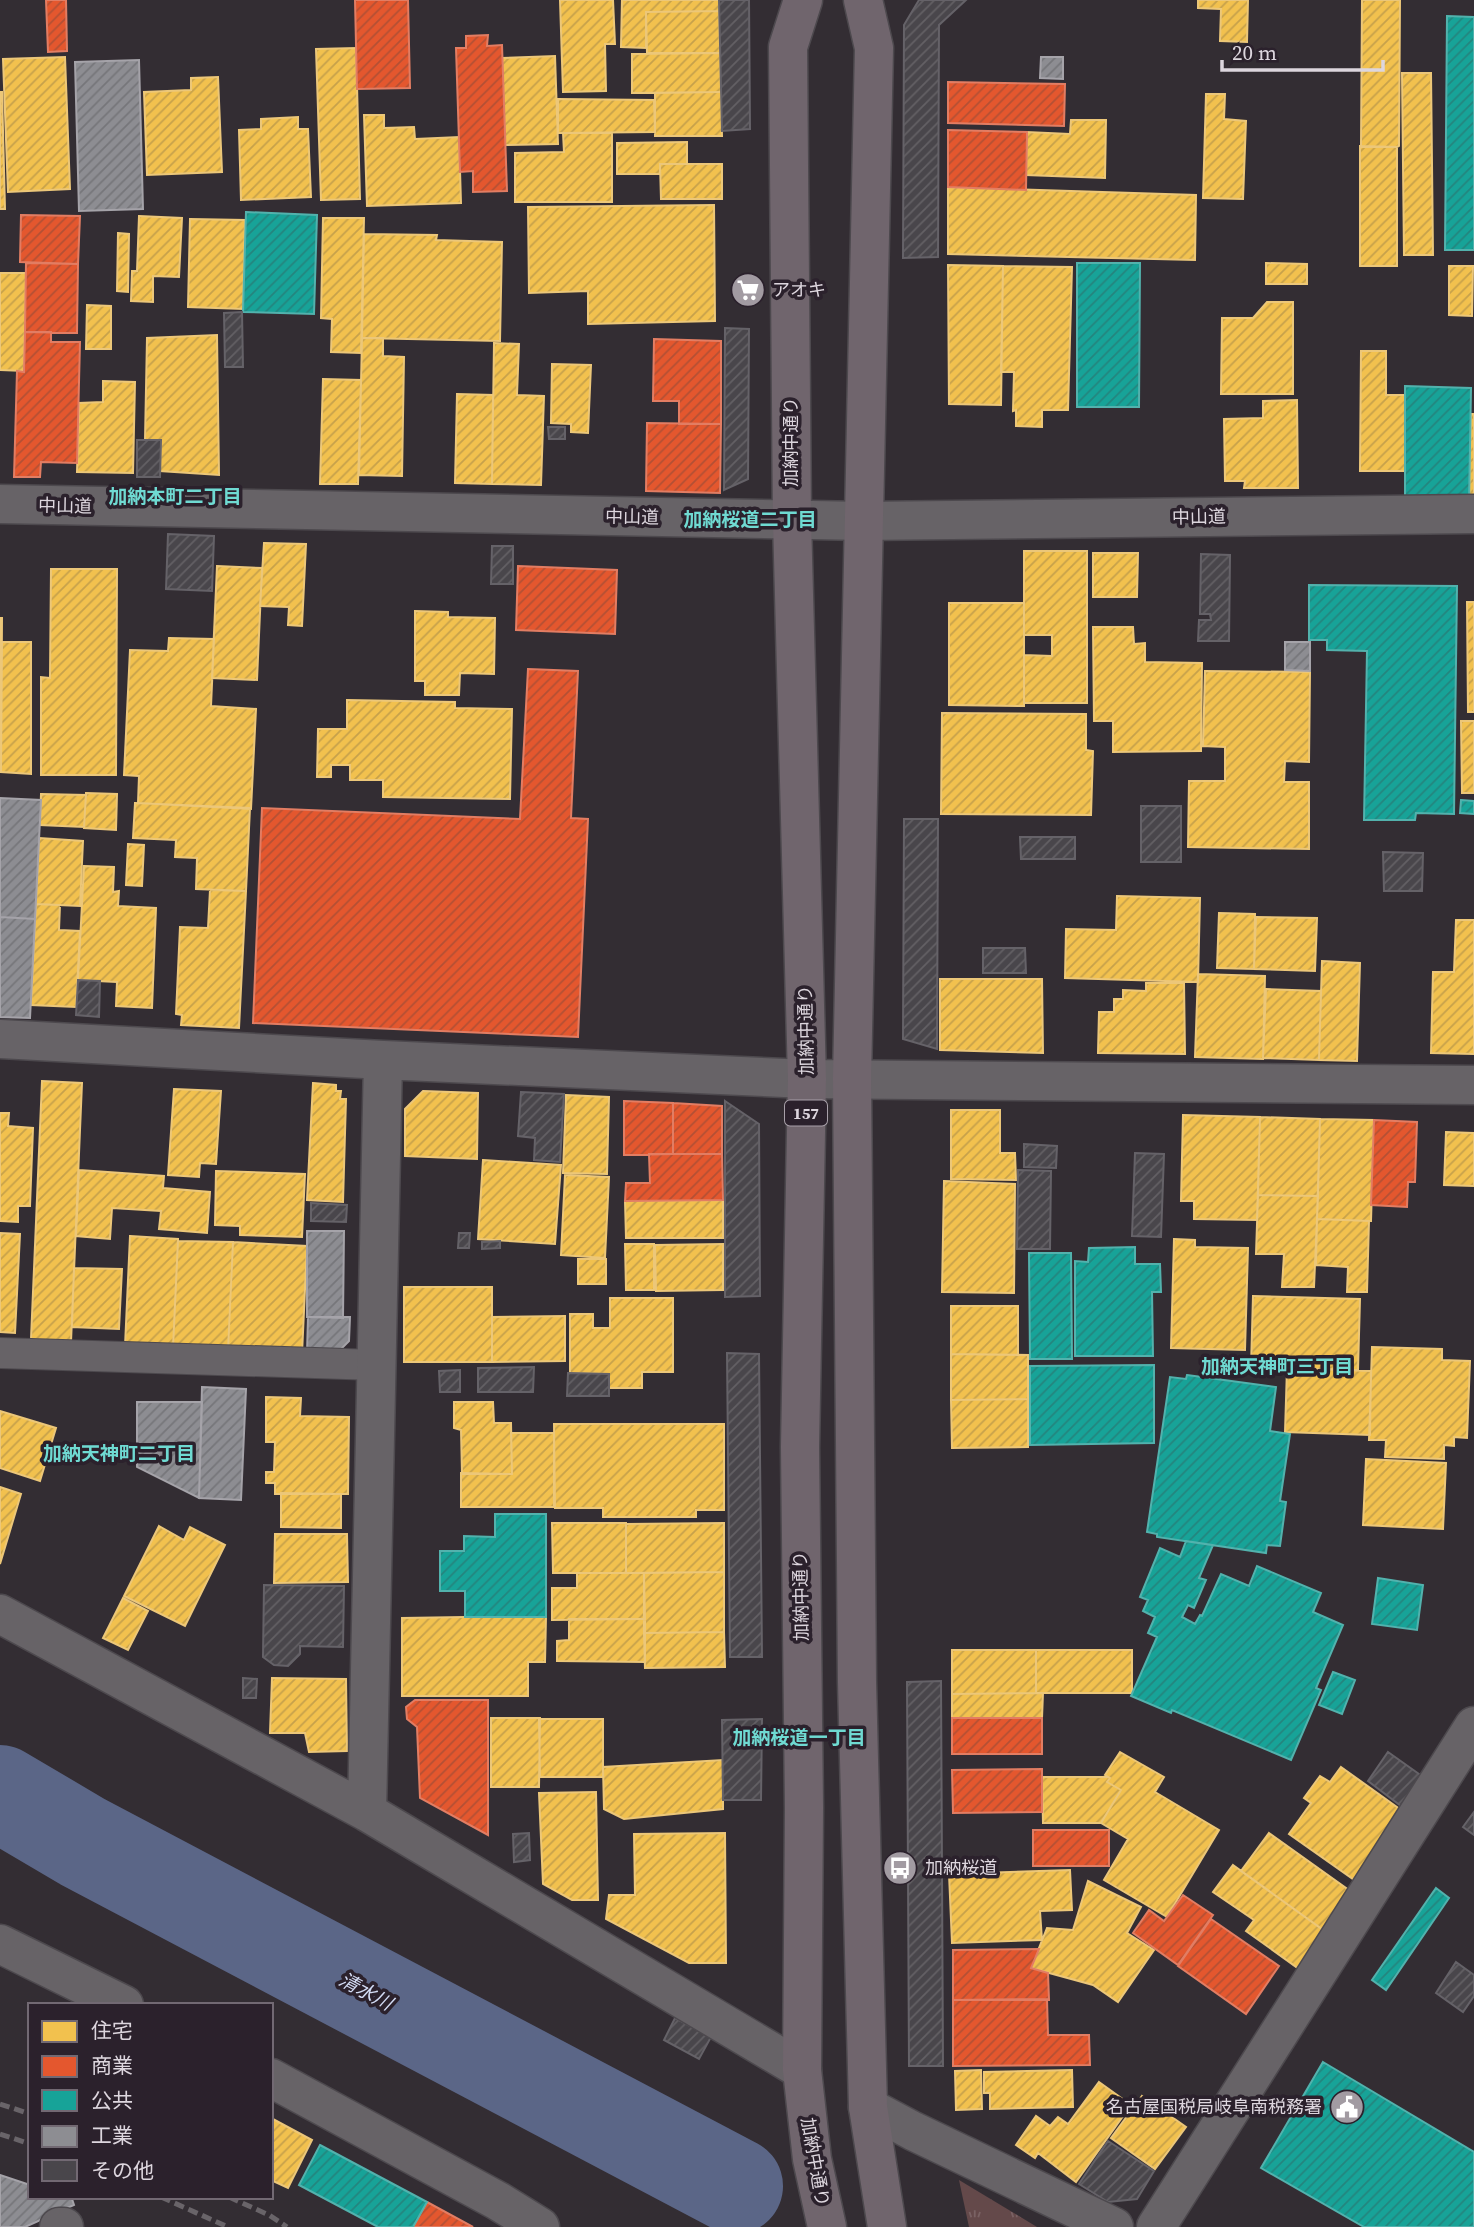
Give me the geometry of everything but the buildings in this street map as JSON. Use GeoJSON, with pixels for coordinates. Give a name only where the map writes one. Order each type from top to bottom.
{"type":"FeatureCollection","features":[{"type":"Feature","properties":{"kind":"highway","name":"加納中通り"},"geometry":{"type":"LineString","coordinates":[[803,0],[788,47],[792,520],[807,1079],[800,1447],[804,1808],[802,2070],[812,2159],[828,2227]]}},
{"type":"Feature","properties":{"kind":"highway","name":"157"},"geometry":{"type":"LineString","coordinates":[[863,0],[874,48],[852,1078],[857,1682],[868,2107],[887,2227]]}},
{"type":"Feature","properties":{"kind":"street","name":"中山道"},"geometry":{"type":"LineString","coordinates":[[0,505],[863,521],[1474,514]]}},
{"type":"Feature","properties":{"kind":"street"},"geometry":{"type":"LineString","coordinates":[[0,1039],[807,1079],[1474,1085]]}},
{"type":"Feature","properties":{"kind":"street"},"geometry":{"type":"LineString","coordinates":[[367,1812],[383,1060]]}},
{"type":"Feature","properties":{"kind":"street"},"geometry":{"type":"LineString","coordinates":[[0,1614],[367,1812],[802,2070]]}},
{"type":"Feature","properties":{"kind":"street"},"geometry":{"type":"LineString","coordinates":[[1156,2227],[1474,1726]]}},
{"type":"Feature","properties":{"kind":"street"},"geometry":{"type":"LineString","coordinates":[[0,1944],[120,2003]]}},
{"type":"Feature","properties":{"kind":"street"},"geometry":{"type":"LineString","coordinates":[[273,2079],[498,2201],[540,2227]]}},
{"type":"Feature","properties":{"kind":"street"},"geometry":{"type":"LineString","coordinates":[[868,2107],[913,2132],[1114,2227]]}},
{"type":"Feature","properties":{"kind":"lane"},"geometry":{"type":"LineString","coordinates":[[0,1353],[376,1365]]}},
{"type":"Feature","properties":{"kind":"green space"},"geometry":{"type":"Polygon","coordinates":[[[959,2180],[1037,2227],[969,2227],[959,2180]]]}},
{"type":"Feature","properties":{"kind":"waterway","name":"清水川"},"geometry":{"type":"LineString","coordinates":[[0,1793],[83,1842],[735,2186]]}},
{"type":"Feature","properties":{"kind":"railway"},"geometry":{"type":"LineString","coordinates":[[0,2104],[28,2113]]}},
{"type":"Feature","properties":{"kind":"railway"},"geometry":{"type":"LineString","coordinates":[[0,2134],[28,2143]]}},
{"type":"Feature","properties":{"kind":"railway"},"geometry":{"type":"LineString","coordinates":[[165,2199],[228,2227]]}},
{"type":"Feature","properties":{"kind":"railway"},"geometry":{"type":"LineString","coordinates":[[233,2199],[269,2215],[287,2227]]}},
{"type":"Feature","properties":{"kind":"place","name":"アオキ"},"geometry":{"type":"Point","coordinates":[748,290]}},
{"type":"Feature","properties":{"kind":"place","name":"加納桜道"},"geometry":{"type":"Point","coordinates":[900,1868]}},
{"type":"Feature","properties":{"kind":"place","name":"名古屋国税局岐阜南税務署"},"geometry":{"type":"Point","coordinates":[1347,2107]}},
{"type":"Feature","properties":{"kind":"district","name":"加納本町二丁目"},"geometry":{"type":"Point","coordinates":[175,496]}},
{"type":"Feature","properties":{"kind":"district","name":"加納桜道二丁目"},"geometry":{"type":"Point","coordinates":[750,519]}},
{"type":"Feature","properties":{"kind":"district","name":"加納天神町三丁目"},"geometry":{"type":"Point","coordinates":[1277,1366]}},
{"type":"Feature","properties":{"kind":"district","name":"加納天神町二丁目"},"geometry":{"type":"Point","coordinates":[119,1453]}},
{"type":"Feature","properties":{"kind":"district","name":"加納桜道一丁目"},"geometry":{"type":"Point","coordinates":[799,1737]}}]}
